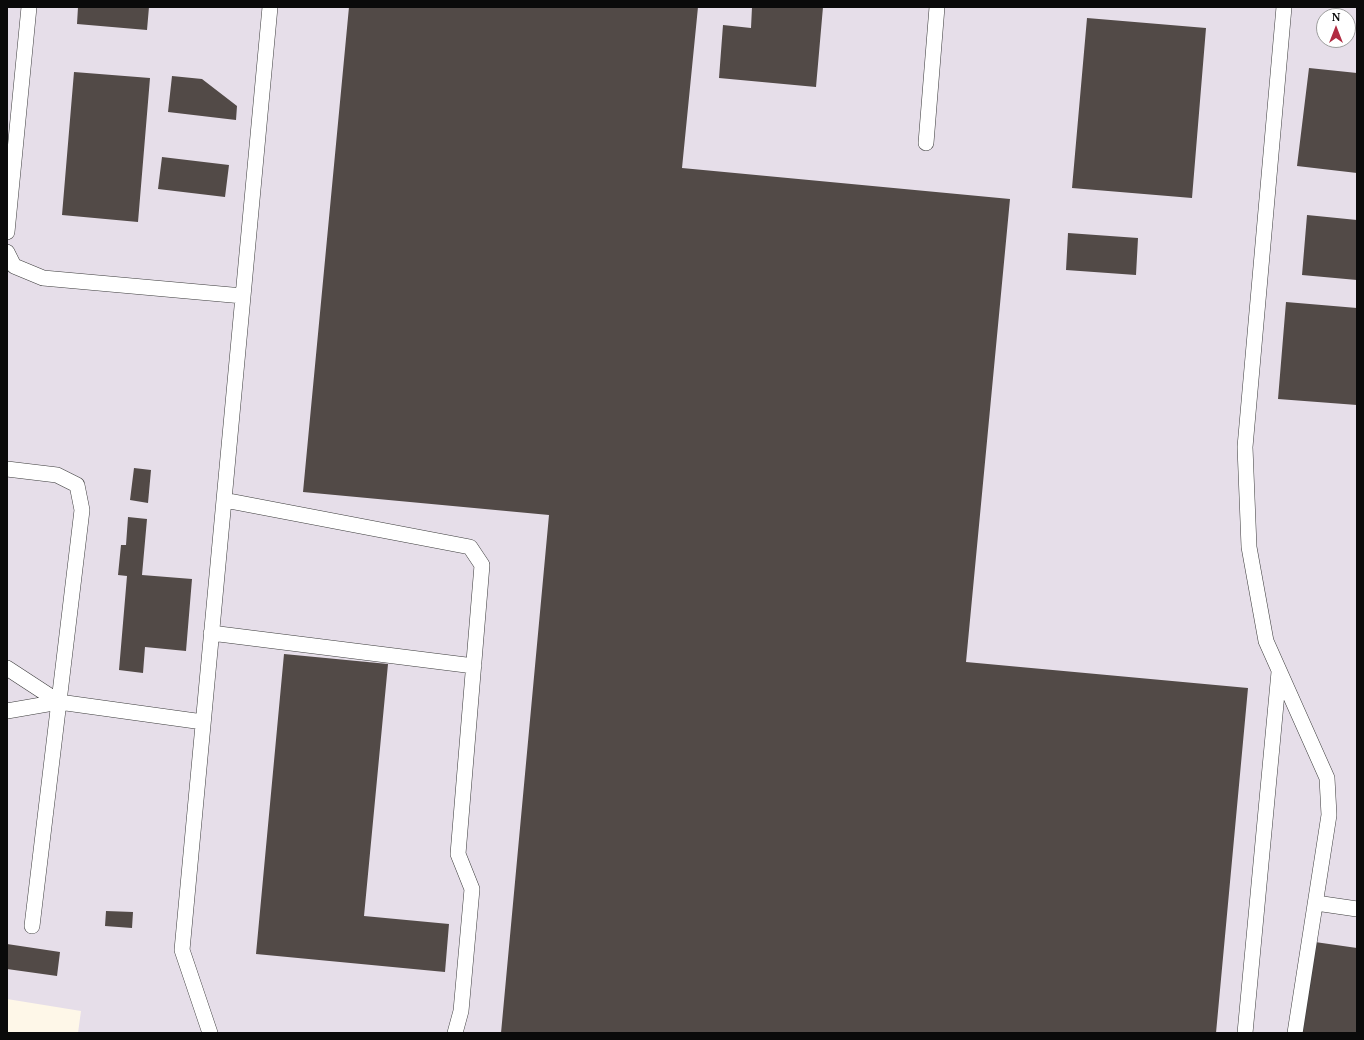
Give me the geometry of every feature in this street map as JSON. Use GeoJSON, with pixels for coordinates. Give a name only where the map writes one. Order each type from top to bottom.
{"type":"FeatureCollection","features":[{"type":"Feature","properties":{"kind":"lane"},"geometry":{"type":"LineString","coordinates":[[7,232],[29,7]]}},
{"type":"Feature","properties":{"kind":"lane"},"geometry":{"type":"LineString","coordinates":[[210,1033],[182,950],[202,722],[270,7]]}},
{"type":"Feature","properties":{"kind":"lane"},"geometry":{"type":"LineString","coordinates":[[926,143],[937,7]]}},
{"type":"Feature","properties":{"kind":"lane"},"geometry":{"type":"LineString","coordinates":[[1284,7],[1245,447],[1249,547],[1266,641],[1327,778],[1329,815],[1295,1033]]}},
{"type":"Feature","properties":{"kind":"lane"},"geometry":{"type":"LineString","coordinates":[[7,252],[14,266],[43,278],[243,296]]}},
{"type":"Feature","properties":{"kind":"lane"},"geometry":{"type":"LineString","coordinates":[[7,469],[57,475],[77,485],[82,510],[32,926]]}},
{"type":"Feature","properties":{"kind":"lane"},"geometry":{"type":"LineString","coordinates":[[224,500],[470,547],[482,565],[458,854],[472,889],[462,1011],[455,1033]]}},
{"type":"Feature","properties":{"kind":"lane"},"geometry":{"type":"LineString","coordinates":[[211,633],[474,666]]}},
{"type":"Feature","properties":{"kind":"lane"},"geometry":{"type":"LineString","coordinates":[[7,668],[59,702]]}},
{"type":"Feature","properties":{"kind":"lane"},"geometry":{"type":"LineString","coordinates":[[1245,1033],[1279,671]]}},
{"type":"Feature","properties":{"kind":"lane"},"geometry":{"type":"LineString","coordinates":[[7,711],[59,702],[202,722]]}},
{"type":"Feature","properties":{"kind":"lane"},"geometry":{"type":"LineString","coordinates":[[1316,903],[1357,909]]}},
{"type":"Feature","properties":{"kind":"shaded area"},"geometry":{"type":"Polygon","coordinates":[[[7,7],[1357,7],[1357,1033],[78,1033],[81,1011],[7,999],[7,7]]]}},
{"type":"Feature","properties":{"kind":"building"},"geometry":{"type":"Polygon","coordinates":[[[78,7],[149,7],[147,30],[77,24],[78,7]]]}},
{"type":"Feature","properties":{"kind":"building"},"geometry":{"type":"Polygon","coordinates":[[[349,7],[698,7],[682,168],[1010,199],[966,662],[1248,688],[1216,1033],[501,1033],[549,515],[303,492],[349,7]]]}},
{"type":"Feature","properties":{"kind":"building"},"geometry":{"type":"Polygon","coordinates":[[[752,7],[823,7],[816,87],[719,78],[723,25],[751,28],[752,7]]]}},
{"type":"Feature","properties":{"kind":"building"},"geometry":{"type":"Polygon","coordinates":[[[1087,18],[1206,28],[1192,198],[1072,188],[1087,18]]]}},
{"type":"Feature","properties":{"kind":"building"},"geometry":{"type":"Polygon","coordinates":[[[1309,68],[1357,73],[1357,173],[1297,166],[1309,68]]]}},
{"type":"Feature","properties":{"kind":"building"},"geometry":{"type":"Polygon","coordinates":[[[74,72],[150,78],[138,222],[62,215],[74,72]]]}},
{"type":"Feature","properties":{"kind":"building"},"geometry":{"type":"Polygon","coordinates":[[[172,76],[202,79],[237,106],[236,120],[168,112],[172,76]]]}},
{"type":"Feature","properties":{"kind":"building"},"geometry":{"type":"Polygon","coordinates":[[[162,157],[229,165],[225,197],[158,189],[162,157]]]}},
{"type":"Feature","properties":{"kind":"building"},"geometry":{"type":"Polygon","coordinates":[[[1307,215],[1357,220],[1357,280],[1302,275],[1307,215]]]}},
{"type":"Feature","properties":{"kind":"building"},"geometry":{"type":"Polygon","coordinates":[[[1068,233],[1138,238],[1136,275],[1066,270],[1068,233]]]}},
{"type":"Feature","properties":{"kind":"building"},"geometry":{"type":"Polygon","coordinates":[[[1286,302],[1357,308],[1357,405],[1278,399],[1286,302]]]}},
{"type":"Feature","properties":{"kind":"building"},"geometry":{"type":"Polygon","coordinates":[[[134,468],[151,470],[148,503],[130,500],[134,468]]]}},
{"type":"Feature","properties":{"kind":"building"},"geometry":{"type":"Polygon","coordinates":[[[128,517],[147,519],[142,575],[192,579],[186,651],[145,647],[143,673],[119,670],[127,576],[118,575],[121,545],[126,545],[128,517]]]}},
{"type":"Feature","properties":{"kind":"building"},"geometry":{"type":"Polygon","coordinates":[[[284,654],[388,664],[364,916],[449,924],[445,972],[256,954],[284,654]]]}},
{"type":"Feature","properties":{"kind":"building"},"geometry":{"type":"Polygon","coordinates":[[[106,911],[133,912],[132,928],[105,926],[106,911]]]}},
{"type":"Feature","properties":{"kind":"building"},"geometry":{"type":"Polygon","coordinates":[[[1315,942],[1357,948],[1357,1033],[1302,1033],[1315,942]]]}},
{"type":"Feature","properties":{"kind":"building"},"geometry":{"type":"Polygon","coordinates":[[[7,944],[60,952],[57,976],[7,969],[7,944]]]}}]}
